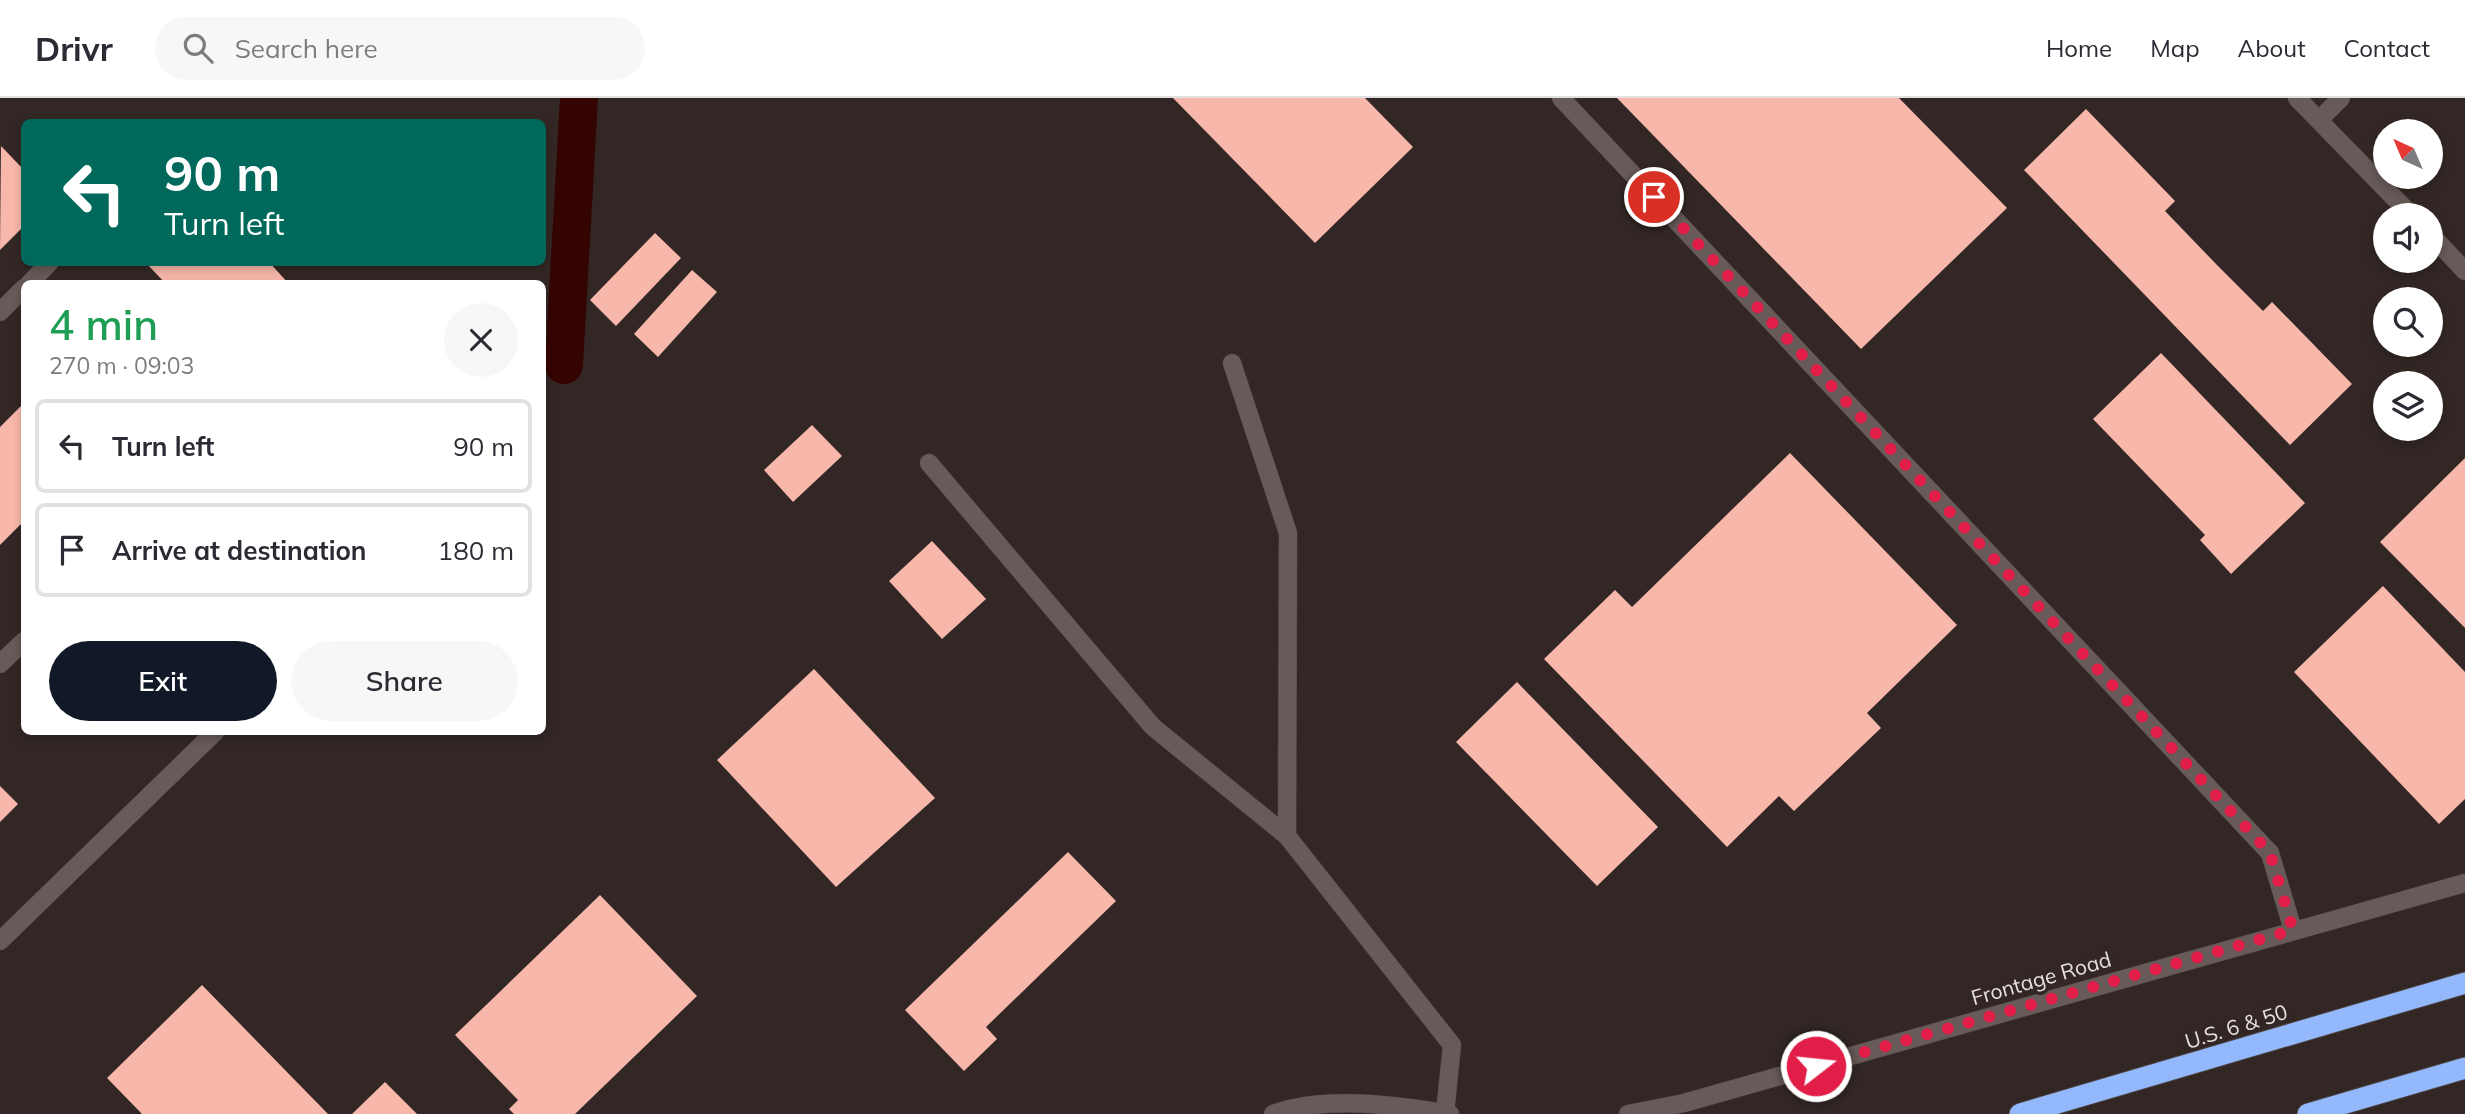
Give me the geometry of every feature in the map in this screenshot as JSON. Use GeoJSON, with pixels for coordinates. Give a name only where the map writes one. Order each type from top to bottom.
{"type":"FeatureCollection","features":[{"type":"Feature","properties":{"kind":"highway","name":"U.S. 6 & 50"},"geometry":{"type":"LineString","coordinates":[[2020,1114],[2465,983]]}},
{"type":"Feature","properties":{"kind":"highway"},"geometry":{"type":"LineString","coordinates":[[2308,1114],[2465,1068]]}},
{"type":"Feature","properties":{"kind":"highway"},"geometry":{"type":"LineString","coordinates":[[2057,1114],[2102,1091]]}},
{"type":"Feature","properties":{"kind":"street"},"geometry":{"type":"LineString","coordinates":[[1561,98],[2270,853],[2293,930]]}},
{"type":"Feature","properties":{"kind":"street"},"geometry":{"type":"LineString","coordinates":[[2297,98],[2399,203]]}},
{"type":"Feature","properties":{"kind":"street"},"geometry":{"type":"LineString","coordinates":[[2319,120],[2341,98]]}},
{"type":"Feature","properties":{"kind":"street"},"geometry":{"type":"LineString","coordinates":[[2443,248],[2465,271]]}},
{"type":"Feature","properties":{"kind":"street"},"geometry":{"type":"LineString","coordinates":[[33,280],[46,266]]}},
{"type":"Feature","properties":{"kind":"street"},"geometry":{"type":"LineString","coordinates":[[0,312],[21,291]]}},
{"type":"Feature","properties":{"kind":"street"},"geometry":{"type":"LineString","coordinates":[[1232,363],[1288,533],[1287,836]]}},
{"type":"Feature","properties":{"kind":"street"},"geometry":{"type":"LineString","coordinates":[[929,463],[1153,726],[1287,836],[1452,1045],[1448,1114],[1375,1102],[1273,1114]]}},
{"type":"Feature","properties":{"kind":"street"},"geometry":{"type":"LineString","coordinates":[[0,664],[21,644]]}},
{"type":"Feature","properties":{"kind":"street"},"geometry":{"type":"LineString","coordinates":[[0,941],[212,735]]}},
{"type":"Feature","properties":{"kind":"street","name":"Frontage Road"},"geometry":{"type":"LineString","coordinates":[[1628,1114],[1684,1103],[2465,883]]}},
{"type":"Feature","properties":{"kind":"building"},"geometry":{"type":"Polygon","coordinates":[[[1173,98],[1365,98],[1413,147],[1315,243],[1173,98]]]}},
{"type":"Feature","properties":{"kind":"building"},"geometry":{"type":"Polygon","coordinates":[[[1617,98],[1899,98],[2007,208],[1861,349],[1617,98]]]}},
{"type":"Feature","properties":{"kind":"building"},"geometry":{"type":"Polygon","coordinates":[[[2086,109],[2175,201],[2165,211],[2217,265],[2263,311],[2272,302],[2352,384],[2290,445],[2024,170],[2086,109]]]}},
{"type":"Feature","properties":{"kind":"building"},"geometry":{"type":"Polygon","coordinates":[[[1,146],[21,167],[21,229],[0,250],[1,146]]]}},
{"type":"Feature","properties":{"kind":"building"},"geometry":{"type":"Polygon","coordinates":[[[655,233],[681,258],[616,326],[590,300],[655,233]]]}},
{"type":"Feature","properties":{"kind":"building"},"geometry":{"type":"Polygon","coordinates":[[[149,266],[273,266],[285,280],[162,280],[149,266]]]}},
{"type":"Feature","properties":{"kind":"building"},"geometry":{"type":"Polygon","coordinates":[[[692,270],[717,292],[658,357],[634,334],[692,270]]]}},
{"type":"Feature","properties":{"kind":"building"},"geometry":{"type":"Polygon","coordinates":[[[2161,353],[2305,503],[2231,574],[2200,540],[2205,535],[2093,419],[2161,353]]]}},
{"type":"Feature","properties":{"kind":"building"},"geometry":{"type":"Polygon","coordinates":[[[21,406],[21,524],[0,545],[0,427],[21,406]]]}},
{"type":"Feature","properties":{"kind":"building"},"geometry":{"type":"Polygon","coordinates":[[[812,425],[842,456],[793,502],[764,470],[812,425]]]}},
{"type":"Feature","properties":{"kind":"building"},"geometry":{"type":"Polygon","coordinates":[[[1790,453],[1957,625],[1867,713],[1881,728],[1794,811],[1779,796],[1727,847],[1544,659],[1615,590],[1632,607],[1790,453]]]}},
{"type":"Feature","properties":{"kind":"building"},"geometry":{"type":"Polygon","coordinates":[[[2465,458],[2465,628],[2380,542],[2465,458]]]}},
{"type":"Feature","properties":{"kind":"building"},"geometry":{"type":"Polygon","coordinates":[[[932,541],[986,599],[942,639],[889,581],[932,541]]]}},
{"type":"Feature","properties":{"kind":"building"},"geometry":{"type":"Polygon","coordinates":[[[2383,586],[2465,672],[2465,799],[2439,824],[2294,672],[2383,586]]]}},
{"type":"Feature","properties":{"kind":"building"},"geometry":{"type":"Polygon","coordinates":[[[814,669],[935,798],[836,887],[717,760],[814,669]]]}},
{"type":"Feature","properties":{"kind":"building"},"geometry":{"type":"Polygon","coordinates":[[[1517,682],[1658,827],[1597,886],[1456,742],[1517,682]]]}},
{"type":"Feature","properties":{"kind":"building"},"geometry":{"type":"Polygon","coordinates":[[[0,786],[18,804],[0,822],[0,786]]]}},
{"type":"Feature","properties":{"kind":"building"},"geometry":{"type":"Polygon","coordinates":[[[1068,852],[1116,901],[986,1027],[997,1039],[964,1071],[905,1010],[1068,852]]]}},
{"type":"Feature","properties":{"kind":"building"},"geometry":{"type":"Polygon","coordinates":[[[600,895],[697,996],[575,1114],[514,1114],[509,1109],[518,1100],[455,1035],[600,895]]]}},
{"type":"Feature","properties":{"kind":"building"},"geometry":{"type":"Polygon","coordinates":[[[202,985],[328,1114],[142,1114],[107,1078],[202,985]]]}},
{"type":"Feature","properties":{"kind":"building"},"geometry":{"type":"Polygon","coordinates":[[[385,1082],[417,1114],[352,1114],[385,1082]]]}},
{"type":"Feature","properties":{"kind":"waterway"},"geometry":{"type":"LineString","coordinates":[[564,365],[579,98]]}},
{"type":"Feature","properties":{"kind":"route"},"geometry":{"type":"LineString","coordinates":[[1654,197],[2270,853],[2293,930],[1816,1066]]}}]}
